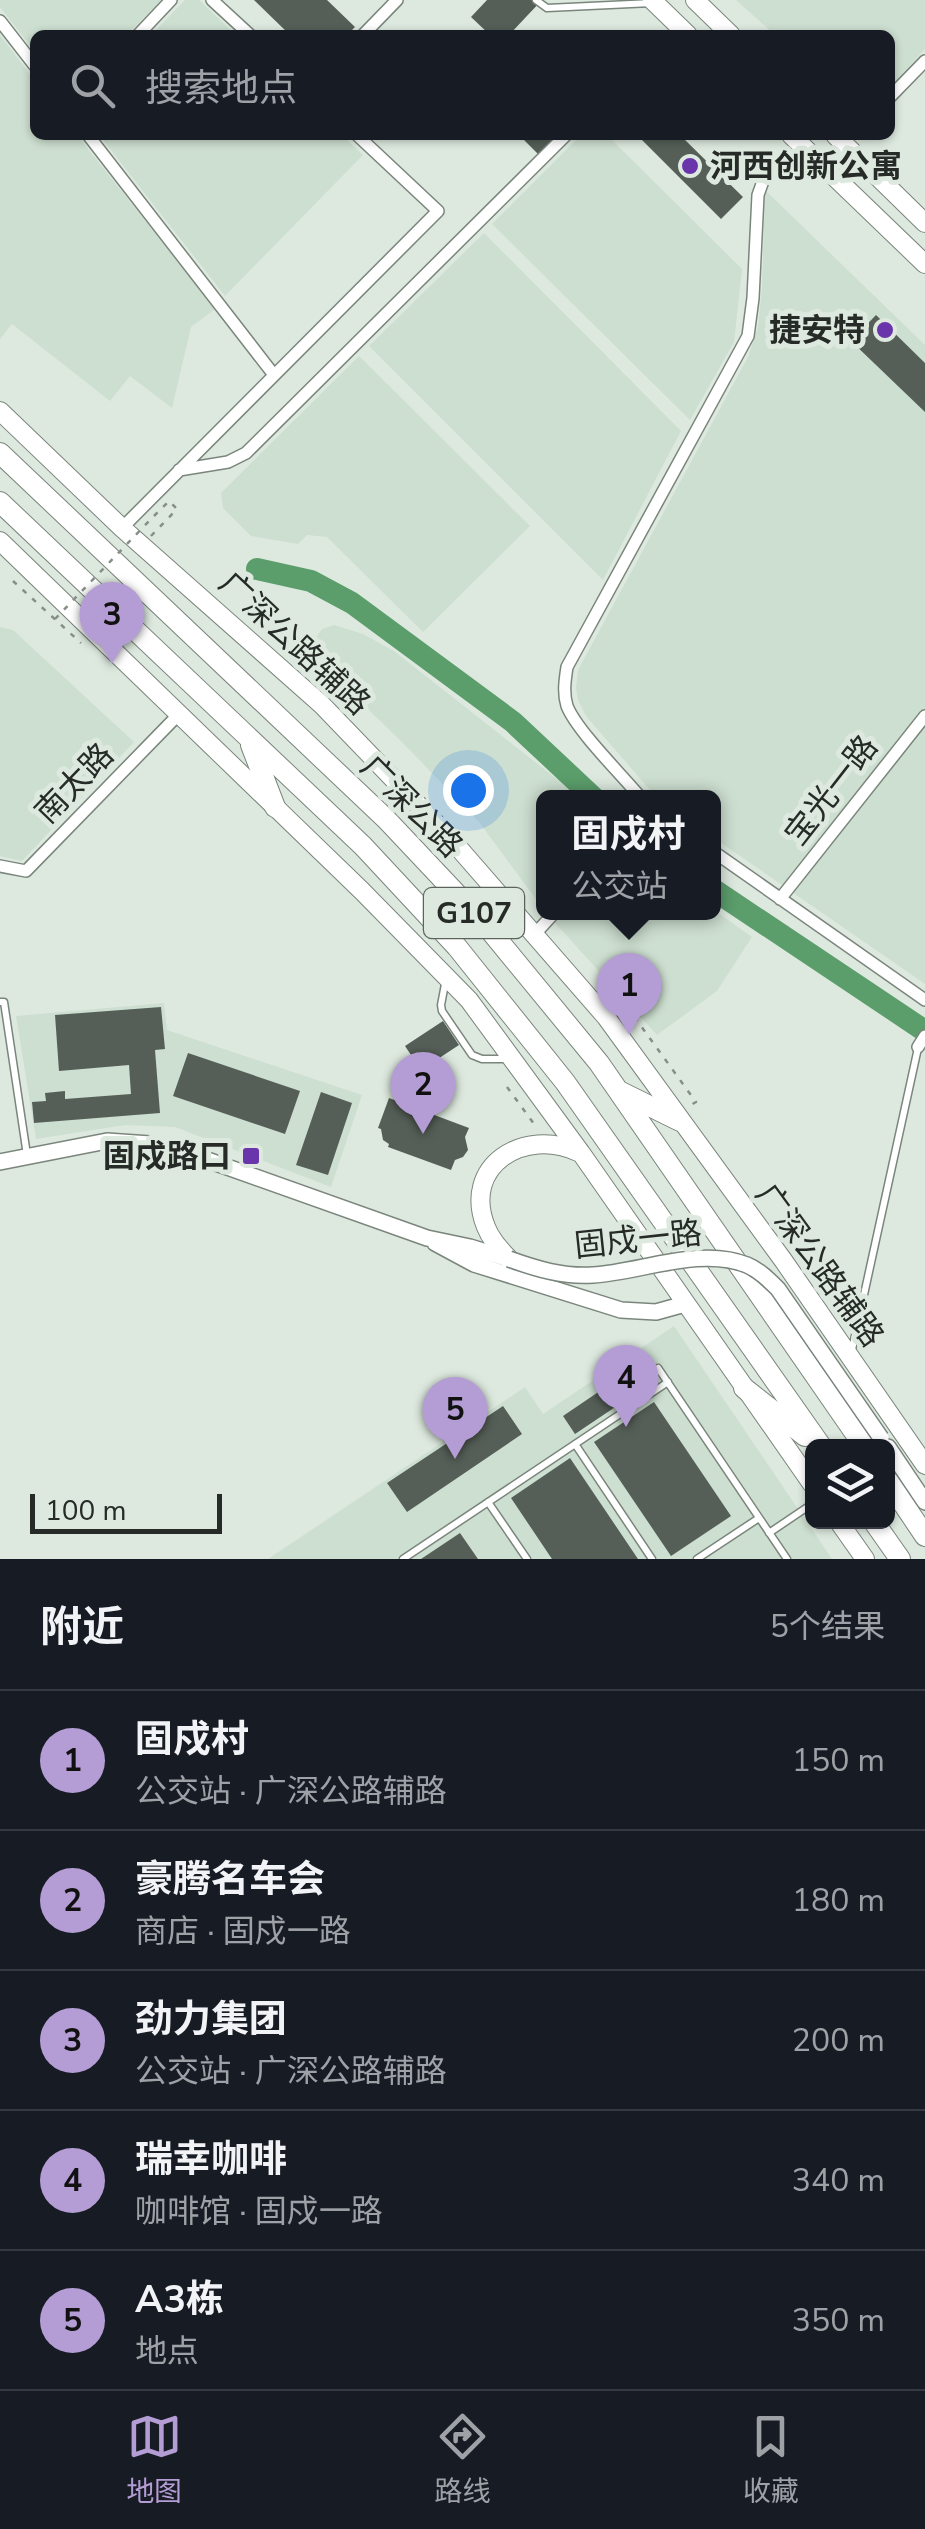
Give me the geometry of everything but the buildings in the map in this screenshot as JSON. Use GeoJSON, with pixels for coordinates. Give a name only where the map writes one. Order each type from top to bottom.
{"type":"FeatureCollection","features":[{"type":"Feature","properties":{"kind":"highway","name":"广深公路"},"geometry":{"type":"LineString","coordinates":[[0,453],[386,819],[484,923],[599,1063],[876,1439]]}},
{"type":"Feature","properties":{"kind":"highway","name":"广深公路"},"geometry":{"type":"LineString","coordinates":[[0,502],[363,846],[457,947],[565,1082],[814,1439]]}},
{"type":"Feature","properties":{"kind":"highway"},"geometry":{"type":"LineString","coordinates":[[249,738],[275,807]]}},
{"type":"Feature","properties":{"kind":"highway"},"geometry":{"type":"LineString","coordinates":[[618,1090],[683,1115]]}},
{"type":"Feature","properties":{"kind":"highway"},"geometry":{"type":"LineString","coordinates":[[744,1388],[810,1439]]}},
{"type":"Feature","properties":{"kind":"highway"},"geometry":{"type":"LineString","coordinates":[[895,1491],[925,1536]]}},
{"type":"Feature","properties":{"kind":"highway"},"geometry":{"type":"LineString","coordinates":[[879,1529],[900,1559]]}},
{"type":"Feature","properties":{"kind":"main road"},"geometry":{"type":"LineString","coordinates":[[695,0],[726,30]]}},
{"type":"Feature","properties":{"kind":"main road"},"geometry":{"type":"LineString","coordinates":[[653,2],[675,30]]}},
{"type":"Feature","properties":{"kind":"main road"},"geometry":{"type":"LineString","coordinates":[[796,140],[925,264]]}},
{"type":"Feature","properties":{"kind":"main road"},"geometry":{"type":"LineString","coordinates":[[845,140],[925,222]]}},
{"type":"Feature","properties":{"kind":"main road","name":"广深公路辅路"},"geometry":{"type":"LineString","coordinates":[[0,411],[122,528],[322,705],[450,838],[606,1017],[683,1115],[925,1465]]}},
{"type":"Feature","properties":{"kind":"main road"},"geometry":{"type":"LineString","coordinates":[[0,541],[468,1000],[581,1153],[805,1474]]}},
{"type":"Feature","properties":{"kind":"main road"},"geometry":{"type":"LineString","coordinates":[[509,1260],[484,1224],[480,1202],[484,1176],[496,1162],[538,1143],[560,1144],[581,1153]]}},
{"type":"Feature","properties":{"kind":"main road"},"geometry":{"type":"LineString","coordinates":[[844,1529],[865,1559]]}},
{"type":"Feature","properties":{"kind":"street"},"geometry":{"type":"LineString","coordinates":[[143,30],[172,0]]}},
{"type":"Feature","properties":{"kind":"street"},"geometry":{"type":"LineString","coordinates":[[212,0],[245,30]]}},
{"type":"Feature","properties":{"kind":"street"},"geometry":{"type":"LineString","coordinates":[[368,30],[397,0]]}},
{"type":"Feature","properties":{"kind":"street"},"geometry":{"type":"LineString","coordinates":[[0,21],[30,60]]}},
{"type":"Feature","properties":{"kind":"street"},"geometry":{"type":"LineString","coordinates":[[895,92],[925,61]]}},
{"type":"Feature","properties":{"kind":"street"},"geometry":{"type":"LineString","coordinates":[[92,140],[274,375]]}},
{"type":"Feature","properties":{"kind":"street"},"geometry":{"type":"LineString","coordinates":[[122,528],[438,211],[362,140]]}},
{"type":"Feature","properties":{"kind":"street"},"geometry":{"type":"LineString","coordinates":[[180,470],[228,462],[246,453],[561,140]]}},
{"type":"Feature","properties":{"kind":"street"},"geometry":{"type":"LineString","coordinates":[[634,790],[576,722],[564,688],[567,667],[748,336],[762,182]]}},
{"type":"Feature","properties":{"kind":"street"},"geometry":{"type":"LineString","coordinates":[[0,562],[24,564]]}},
{"type":"Feature","properties":{"kind":"street","name":"南太路"},"geometry":{"type":"LineString","coordinates":[[0,866],[26,871],[179,714]]}},
{"type":"Feature","properties":{"kind":"street","name":"宝光一路"},"geometry":{"type":"LineString","coordinates":[[780,899],[925,716]]}},
{"type":"Feature","properties":{"kind":"street"},"geometry":{"type":"LineString","coordinates":[[721,857],[925,1000]]}},
{"type":"Feature","properties":{"kind":"street"},"geometry":{"type":"LineString","coordinates":[[534,935],[548,920]]}},
{"type":"Feature","properties":{"kind":"street","name":"固戍一路"},"geometry":{"type":"LineString","coordinates":[[0,1162],[107,1140],[150,1144],[198,1157],[427,1238],[470,1247],[544,1271],[584,1276],[696,1259],[729,1259],[750,1266],[778,1289],[876,1439]]}},
{"type":"Feature","properties":{"kind":"street","name":"固戍一路"},"geometry":{"type":"LineString","coordinates":[[427,1238],[462,1260],[621,1310],[656,1312],[685,1304]]}},
{"type":"Feature","properties":{"kind":"street","name":"固戍一路"},"geometry":{"type":"LineString","coordinates":[[895,1464],[925,1502]]}},
{"type":"Feature","properties":{"kind":"lane"},"geometry":{"type":"LineString","coordinates":[[536,0],[546,8],[653,2]]}},
{"type":"Feature","properties":{"kind":"lane"},"geometry":{"type":"LineString","coordinates":[[443,973],[442,1011],[468,1051],[482,1059],[514,1061]]}},
{"type":"Feature","properties":{"kind":"lane"},"geometry":{"type":"LineString","coordinates":[[0,1002],[4,1002],[28,1156]]}},
{"type":"Feature","properties":{"kind":"lane"},"geometry":{"type":"LineString","coordinates":[[850,1357],[922,1042]]}},
{"type":"Feature","properties":{"kind":"lane"},"geometry":{"type":"LineString","coordinates":[[658,1368],[787,1559]]}},
{"type":"Feature","properties":{"kind":"lane"},"geometry":{"type":"LineString","coordinates":[[402,1559],[668,1382]]}},
{"type":"Feature","properties":{"kind":"lane"},"geometry":{"type":"LineString","coordinates":[[574,1444],[652,1559]]}},
{"type":"Feature","properties":{"kind":"lane"},"geometry":{"type":"LineString","coordinates":[[488,1502],[527,1559]]}},
{"type":"Feature","properties":{"kind":"lane"},"geometry":{"type":"LineString","coordinates":[[769,1533],[805,1509]]}},
{"type":"Feature","properties":{"kind":"lane"},"geometry":{"type":"LineString","coordinates":[[697,1559],[759,1518]]}},
{"type":"Feature","properties":{"kind":"path"},"geometry":{"type":"LineString","coordinates":[[55,619],[169,501],[178,509],[150,537]]}},
{"type":"Feature","properties":{"kind":"path"},"geometry":{"type":"LineString","coordinates":[[13,581],[81,643]]}},
{"type":"Feature","properties":{"kind":"path"},"geometry":{"type":"LineString","coordinates":[[616,1010],[625,1004],[696,1102],[683,1115]]}},
{"type":"Feature","properties":{"kind":"path"},"geometry":{"type":"LineString","coordinates":[[507,1087],[538,1129]]}},
{"type":"Feature","properties":{"kind":"shaded area"},"geometry":{"type":"Polygon","coordinates":[[[0,0],[161,0],[132,30],[30,30],[30,46],[0,7],[0,0]]]}},
{"type":"Feature","properties":{"kind":"shaded area"},"geometry":{"type":"Polygon","coordinates":[[[185,0],[199,0],[231,30],[156,30],[185,0]]]}},
{"type":"Feature","properties":{"kind":"shaded area"},"geometry":{"type":"Polygon","coordinates":[[[736,0],[925,0],[925,49],[895,82],[895,30],[769,30],[736,0]]]}},
{"type":"Feature","properties":{"kind":"shaded area"},"geometry":{"type":"Polygon","coordinates":[[[0,35],[30,74],[30,140],[81,140],[215,309],[191,327],[172,408],[130,376],[110,401],[12,324],[0,339],[0,35]]]}},
{"type":"Feature","properties":{"kind":"shaded area"},"geometry":{"type":"Polygon","coordinates":[[[103,140],[347,140],[363,155],[225,296],[103,140]]]}},
{"type":"Feature","properties":{"kind":"shaded area"},"geometry":{"type":"Polygon","coordinates":[[[576,140],[612,140],[742,269],[734,342],[690,420],[492,224],[576,140]]]}},
{"type":"Feature","properties":{"kind":"shaded area"},"geometry":{"type":"Polygon","coordinates":[[[765,190],[925,345],[925,984],[721,843],[721,790],[650,790],[586,716],[578,700],[578,670],[748,357],[758,327],[765,190]]]}},
{"type":"Feature","properties":{"kind":"shaded area"},"geometry":{"type":"Polygon","coordinates":[[[484,233],[681,431],[603,580],[369,346],[484,233]]]}},
{"type":"Feature","properties":{"kind":"shaded area"},"geometry":{"type":"Polygon","coordinates":[[[359,356],[530,526],[423,632],[327,537],[307,535],[298,544],[251,536],[223,508],[221,493],[359,356]]]}},
{"type":"Feature","properties":{"kind":"shaded area"},"geometry":{"type":"Polygon","coordinates":[[[334,625],[363,634],[394,651],[569,790],[536,790],[536,899],[479,822],[320,663],[314,651],[315,639],[322,629],[334,625]]]}},
{"type":"Feature","properties":{"kind":"shaded area"},"geometry":{"type":"Polygon","coordinates":[[[0,627],[13,630],[134,742],[22,861],[0,856],[0,627]]]}},
{"type":"Feature","properties":{"kind":"shaded area"},"geometry":{"type":"Polygon","coordinates":[[[721,915],[752,937],[717,991],[657,1035],[552,920],[721,920],[721,915]]]}},
{"type":"Feature","properties":{"kind":"shaded area"},"geometry":{"type":"Polygon","coordinates":[[[164,1003],[167,1030],[362,1095],[331,1187],[175,1127],[125,1125],[36,1139],[16,1016],[164,1003]]]}},
{"type":"Feature","properties":{"kind":"shaded area"},"geometry":{"type":"Polygon","coordinates":[[[674,1326],[805,1519],[805,1529],[812,1529],[832,1559],[268,1559],[525,1387],[543,1414],[674,1326]]]}},
{"type":"Feature","properties":{"kind":"waterway"},"geometry":{"type":"LineString","coordinates":[[257,569],[311,581],[352,603],[513,722],[585,790]]}},
{"type":"Feature","properties":{"kind":"waterway"},"geometry":{"type":"LineString","coordinates":[[721,895],[925,1031]]}},
{"type":"Feature","properties":{"kind":"place","name":"河西创新公寓"},"geometry":{"type":"Point","coordinates":[690,166]}},
{"type":"Feature","properties":{"kind":"place","name":"捷安特"},"geometry":{"type":"Point","coordinates":[885,330]}},
{"type":"Feature","properties":{"kind":"place","name":"劲力集团"},"geometry":{"type":"Point","coordinates":[112,664]}},
{"type":"Feature","properties":{"kind":"place","name":"固戍村"},"geometry":{"type":"Point","coordinates":[629,1035]}},
{"type":"Feature","properties":{"kind":"place","name":"豪腾名车会"},"geometry":{"type":"Point","coordinates":[423,1134]}},
{"type":"Feature","properties":{"kind":"place","name":"固戍路口"},"geometry":{"type":"Point","coordinates":[251,1156]}},
{"type":"Feature","properties":{"kind":"place","name":"瑞幸咖啡"},"geometry":{"type":"Point","coordinates":[626,1427]}},
{"type":"Feature","properties":{"kind":"place","name":"A3栋"},"geometry":{"type":"Point","coordinates":[455,1459]}}]}
